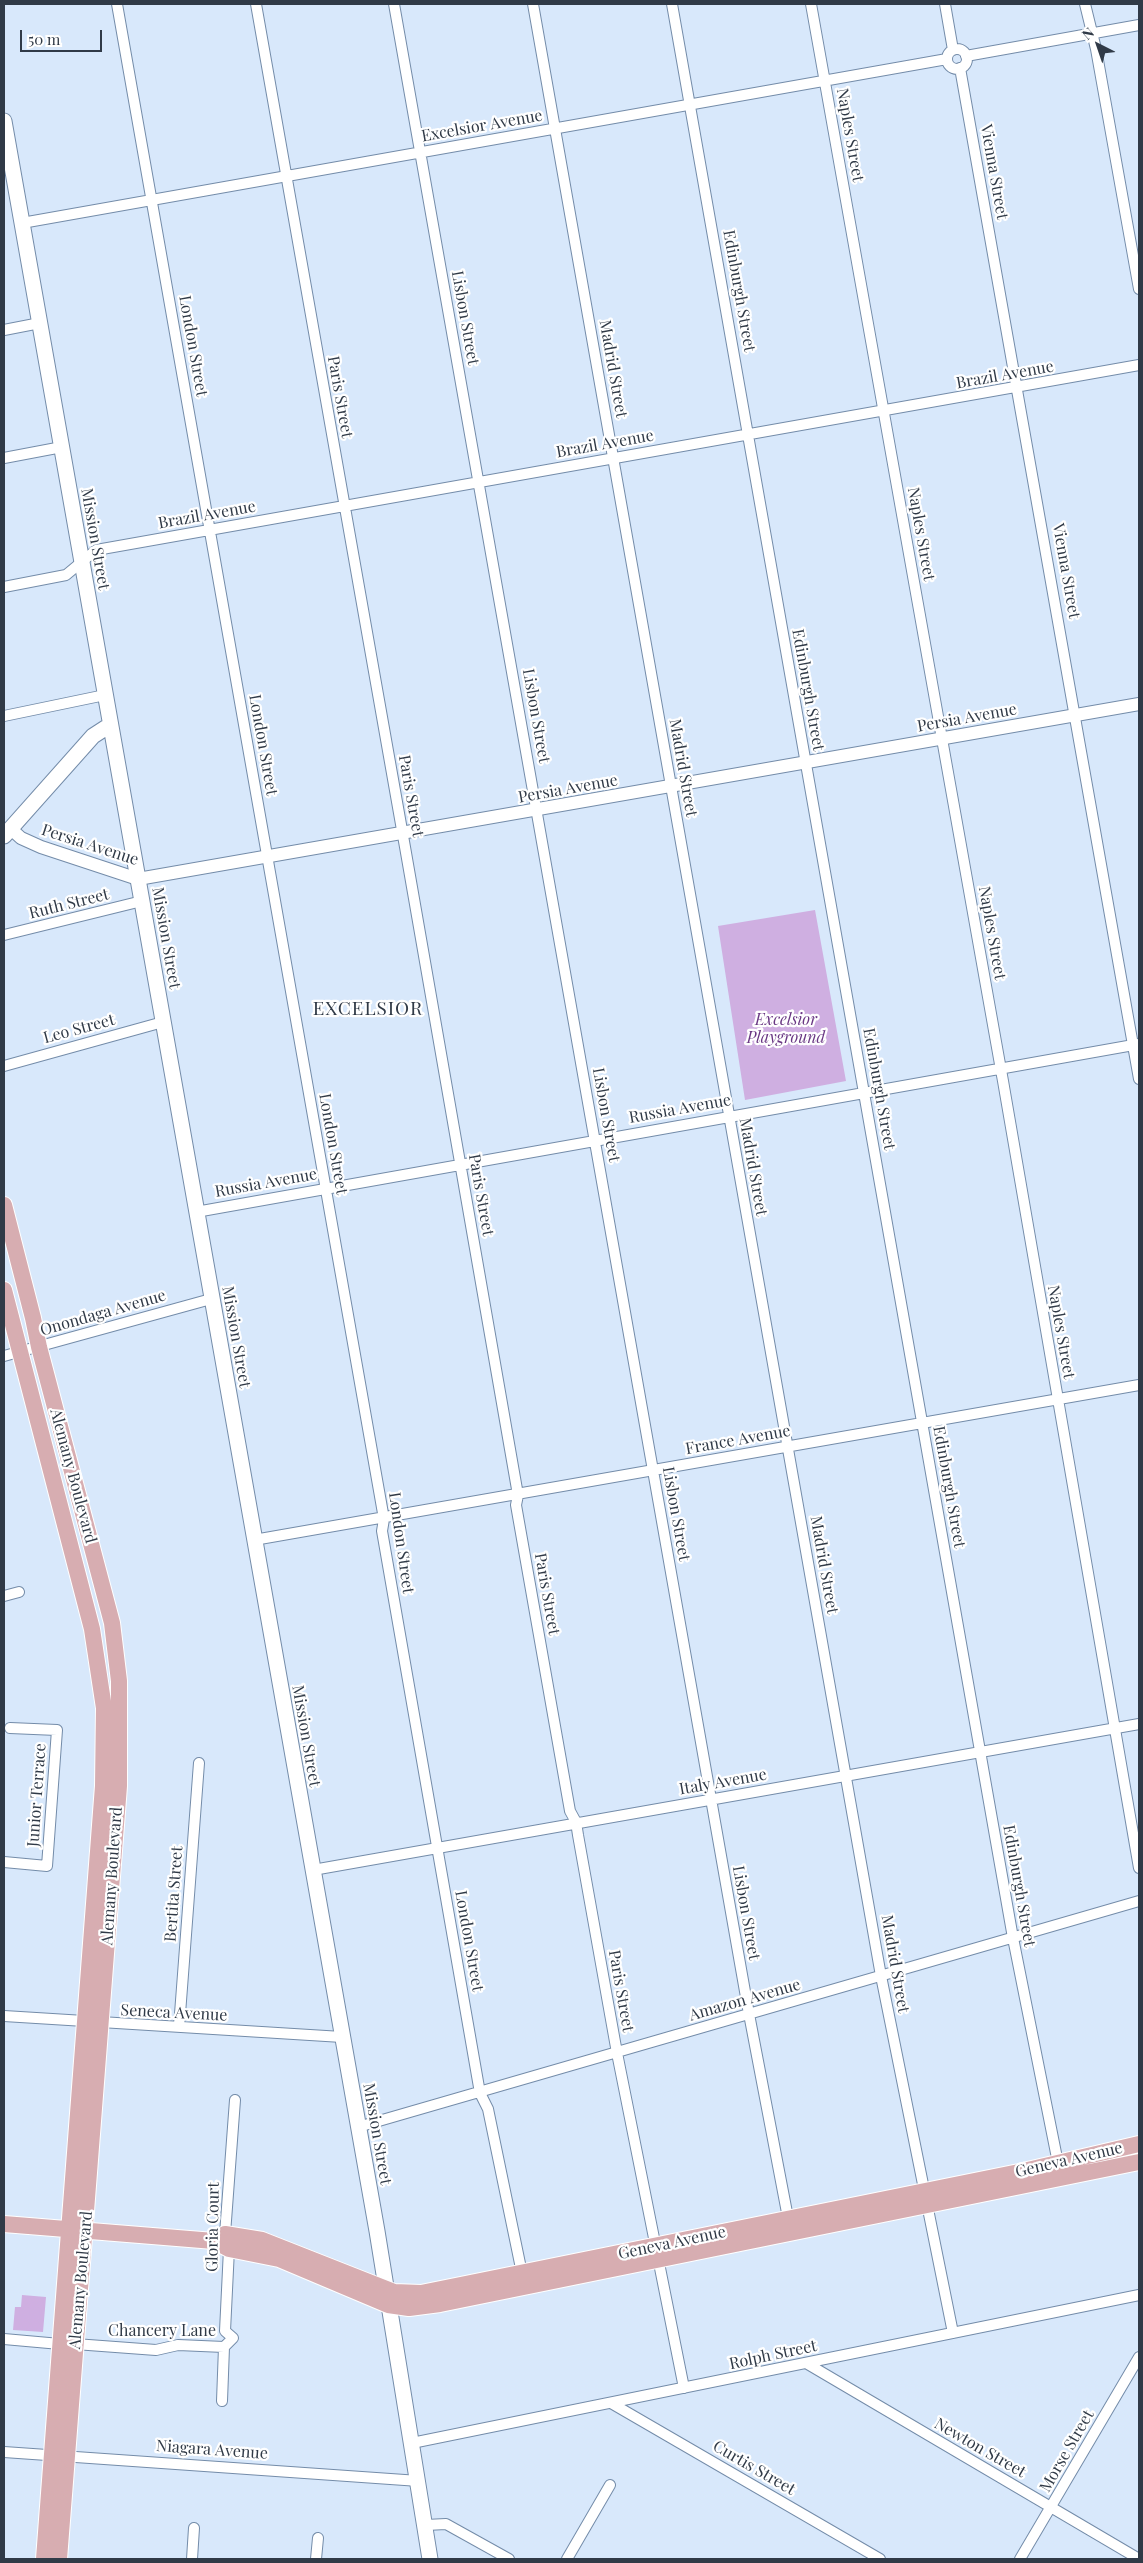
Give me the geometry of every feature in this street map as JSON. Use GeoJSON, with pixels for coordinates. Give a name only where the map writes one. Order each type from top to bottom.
{"type":"FeatureCollection","features":[{"type":"Feature","properties":{"kind":"main road","name":"Mission Street"},"geometry":{"type":"LineString","coordinates":[[4,121],[6,149],[22,223],[40,323],[358,2127],[419,2482],[430,2559]]}},
{"type":"Feature","properties":{"kind":"main road"},"geometry":{"type":"LineString","coordinates":[[7,832],[93,736],[110,725]]}},
{"type":"Feature","properties":{"kind":"main road","name":"Alemany Boulevard"},"geometry":{"type":"LineString","coordinates":[[4,1205],[39,1347],[112,1623],[119,1681],[119,1786],[94,2023],[69,2230],[68,2344],[59,2456],[44,2559]]}},
{"type":"Feature","properties":{"kind":"main road","name":"Alemany Boulevard"},"geometry":{"type":"LineString","coordinates":[[4,1290],[11,1354],[92,1629],[104,1708],[104,1786],[86,2231],[68,2344]]}},
{"type":"Feature","properties":{"kind":"main road","name":"Geneva Avenue"},"geometry":{"type":"LineString","coordinates":[[4,2224],[222,2241],[387,2297],[523,2280],[1059,2170],[1139,2144]]}},
{"type":"Feature","properties":{"kind":"main road","name":"Geneva Avenue"},"geometry":{"type":"LineString","coordinates":[[1059,2170],[1139,2162]]}},
{"type":"Feature","properties":{"kind":"main road","name":"Alemany Boulevard"},"geometry":{"type":"LineString","coordinates":[[59,2456],[59,2559]]}},
{"type":"Feature","properties":{"kind":"street","name":"London Street"},"geometry":{"type":"LineString","coordinates":[[117,4],[384,1519],[382,1531],[480,2093],[488,2109],[523,2280]]}},
{"type":"Feature","properties":{"kind":"street","name":"Paris Street"},"geometry":{"type":"LineString","coordinates":[[256,4],[518,1495],[516,1505],[570,1812],[576,1822],[617,2053],[684,2388]]}},
{"type":"Feature","properties":{"kind":"street","name":"Lisbon Street"},"geometry":{"type":"LineString","coordinates":[[394,4],[538,810],[749,2014],[790,2225]]}},
{"type":"Feature","properties":{"kind":"street","name":"Madrid Street"},"geometry":{"type":"LineString","coordinates":[[533,4],[881,1976],[953,2333]]}},
{"type":"Feature","properties":{"kind":"street","name":"Edinburgh Street"},"geometry":{"type":"LineString","coordinates":[[672,4],[1013,1938],[1059,2170]]}},
{"type":"Feature","properties":{"kind":"street","name":"Naples Street"},"geometry":{"type":"LineString","coordinates":[[811,4],[1001,1069],[1139,1868]]}},
{"type":"Feature","properties":{"kind":"street"},"geometry":{"type":"LineString","coordinates":[[945,4],[953,50],[947,59],[953,68],[960,68],[965,65],[966,56],[961,50],[953,50]]}},
{"type":"Feature","properties":{"kind":"street"},"geometry":{"type":"LineString","coordinates":[[1085,4],[1139,289]]}},
{"type":"Feature","properties":{"kind":"street"},"geometry":{"type":"LineString","coordinates":[[966,56],[1139,25]]}},
{"type":"Feature","properties":{"kind":"street","name":"Excelsior Avenue"},"geometry":{"type":"LineString","coordinates":[[22,223],[947,59]]}},
{"type":"Feature","properties":{"kind":"street","name":"Vienna Street"},"geometry":{"type":"LineString","coordinates":[[960,68],[1136,1045],[1139,1079]]}},
{"type":"Feature","properties":{"kind":"street"},"geometry":{"type":"LineString","coordinates":[[4,330],[40,323]]}},
{"type":"Feature","properties":{"kind":"street","name":"Brazil Avenue"},"geometry":{"type":"LineString","coordinates":[[4,587],[66,575],[96,550],[748,433],[1139,366]]}},
{"type":"Feature","properties":{"kind":"street"},"geometry":{"type":"LineString","coordinates":[[4,458],[62,448]]}},
{"type":"Feature","properties":{"kind":"street"},"geometry":{"type":"LineString","coordinates":[[4,716],[105,695]]}},
{"type":"Feature","properties":{"kind":"street","name":"Persia Avenue"},"geometry":{"type":"LineString","coordinates":[[7,832],[40,847],[138,879],[268,858],[1139,704]]}},
{"type":"Feature","properties":{"kind":"street","name":"Ruth Street"},"geometry":{"type":"LineString","coordinates":[[4,935],[142,901]]}},
{"type":"Feature","properties":{"kind":"street","name":"Leo Street"},"geometry":{"type":"LineString","coordinates":[[4,1066],[163,1022]]}},
{"type":"Feature","properties":{"kind":"street","name":"Russia Avenue"},"geometry":{"type":"LineString","coordinates":[[196,1212],[1136,1045]]}},
{"type":"Feature","properties":{"kind":"street","name":"Onondaga Avenue"},"geometry":{"type":"LineString","coordinates":[[11,1354],[211,1299]]}},
{"type":"Feature","properties":{"kind":"street","name":"France Avenue"},"geometry":{"type":"LineString","coordinates":[[254,1540],[384,1519],[1139,1384]]}},
{"type":"Feature","properties":{"kind":"street"},"geometry":{"type":"LineString","coordinates":[[4,1596],[19,1592]]}},
{"type":"Feature","properties":{"kind":"street","name":"Italy Avenue"},"geometry":{"type":"LineString","coordinates":[[312,1870],[1139,1724]]}},
{"type":"Feature","properties":{"kind":"street","name":"Junior Terrace"},"geometry":{"type":"LineString","coordinates":[[4,1862],[47,1866],[57,1730],[10,1728]]}},
{"type":"Feature","properties":{"kind":"street","name":"Bertita Street"},"geometry":{"type":"LineString","coordinates":[[179,2027],[199,1763]]}},
{"type":"Feature","properties":{"kind":"street","name":"Amazon Avenue"},"geometry":{"type":"LineString","coordinates":[[358,2127],[1139,1901]]}},
{"type":"Feature","properties":{"kind":"street","name":"Seneca Avenue"},"geometry":{"type":"LineString","coordinates":[[4,2016],[342,2037]]}},
{"type":"Feature","properties":{"kind":"street","name":"Gloria Court"},"geometry":{"type":"LineString","coordinates":[[224,2346],[233,2338],[225,2331],[222,2241],[235,2100]]}},
{"type":"Feature","properties":{"kind":"street","name":"Rolph Street"},"geometry":{"type":"LineString","coordinates":[[412,2443],[1139,2295]]}},
{"type":"Feature","properties":{"kind":"street","name":"Chancery Lane"},"geometry":{"type":"LineString","coordinates":[[4,2339],[156,2350],[178,2345],[224,2346],[222,2401]]}},
{"type":"Feature","properties":{"kind":"street","name":"Morse Street"},"geometry":{"type":"LineString","coordinates":[[1020,2559],[1139,2357]]}},
{"type":"Feature","properties":{"kind":"street","name":"Newton Street"},"geometry":{"type":"LineString","coordinates":[[806,2363],[1139,2559]]}},
{"type":"Feature","properties":{"kind":"street","name":"Curtis Street"},"geometry":{"type":"LineString","coordinates":[[612,2403],[880,2559]]}},
{"type":"Feature","properties":{"kind":"street","name":"Niagara Avenue"},"geometry":{"type":"LineString","coordinates":[[4,2452],[419,2482]]}},
{"type":"Feature","properties":{"kind":"street"},"geometry":{"type":"LineString","coordinates":[[567,2559],[610,2485]]}},
{"type":"Feature","properties":{"kind":"street"},"geometry":{"type":"LineString","coordinates":[[426,2525],[446,2524],[510,2559]]}},
{"type":"Feature","properties":{"kind":"street"},"geometry":{"type":"LineString","coordinates":[[192,2559],[194,2528]]}},
{"type":"Feature","properties":{"kind":"street"},"geometry":{"type":"LineString","coordinates":[[316,2559],[318,2538]]}},
{"type":"Feature","properties":{"kind":"green space","name":"Excelsior Playground"},"geometry":{"type":"Polygon","coordinates":[[[815,910],[846,1081],[745,1100],[718,926],[815,910]]]}},
{"type":"Feature","properties":{"kind":"green space"},"geometry":{"type":"Polygon","coordinates":[[[22,2295],[46,2297],[43,2332],[13,2330],[15,2307],[21,2307],[22,2295]]]}},
{"type":"Feature","properties":{"kind":"district","name":"EXCELSIOR"},"geometry":{"type":"Point","coordinates":[368,1009]}}]}
